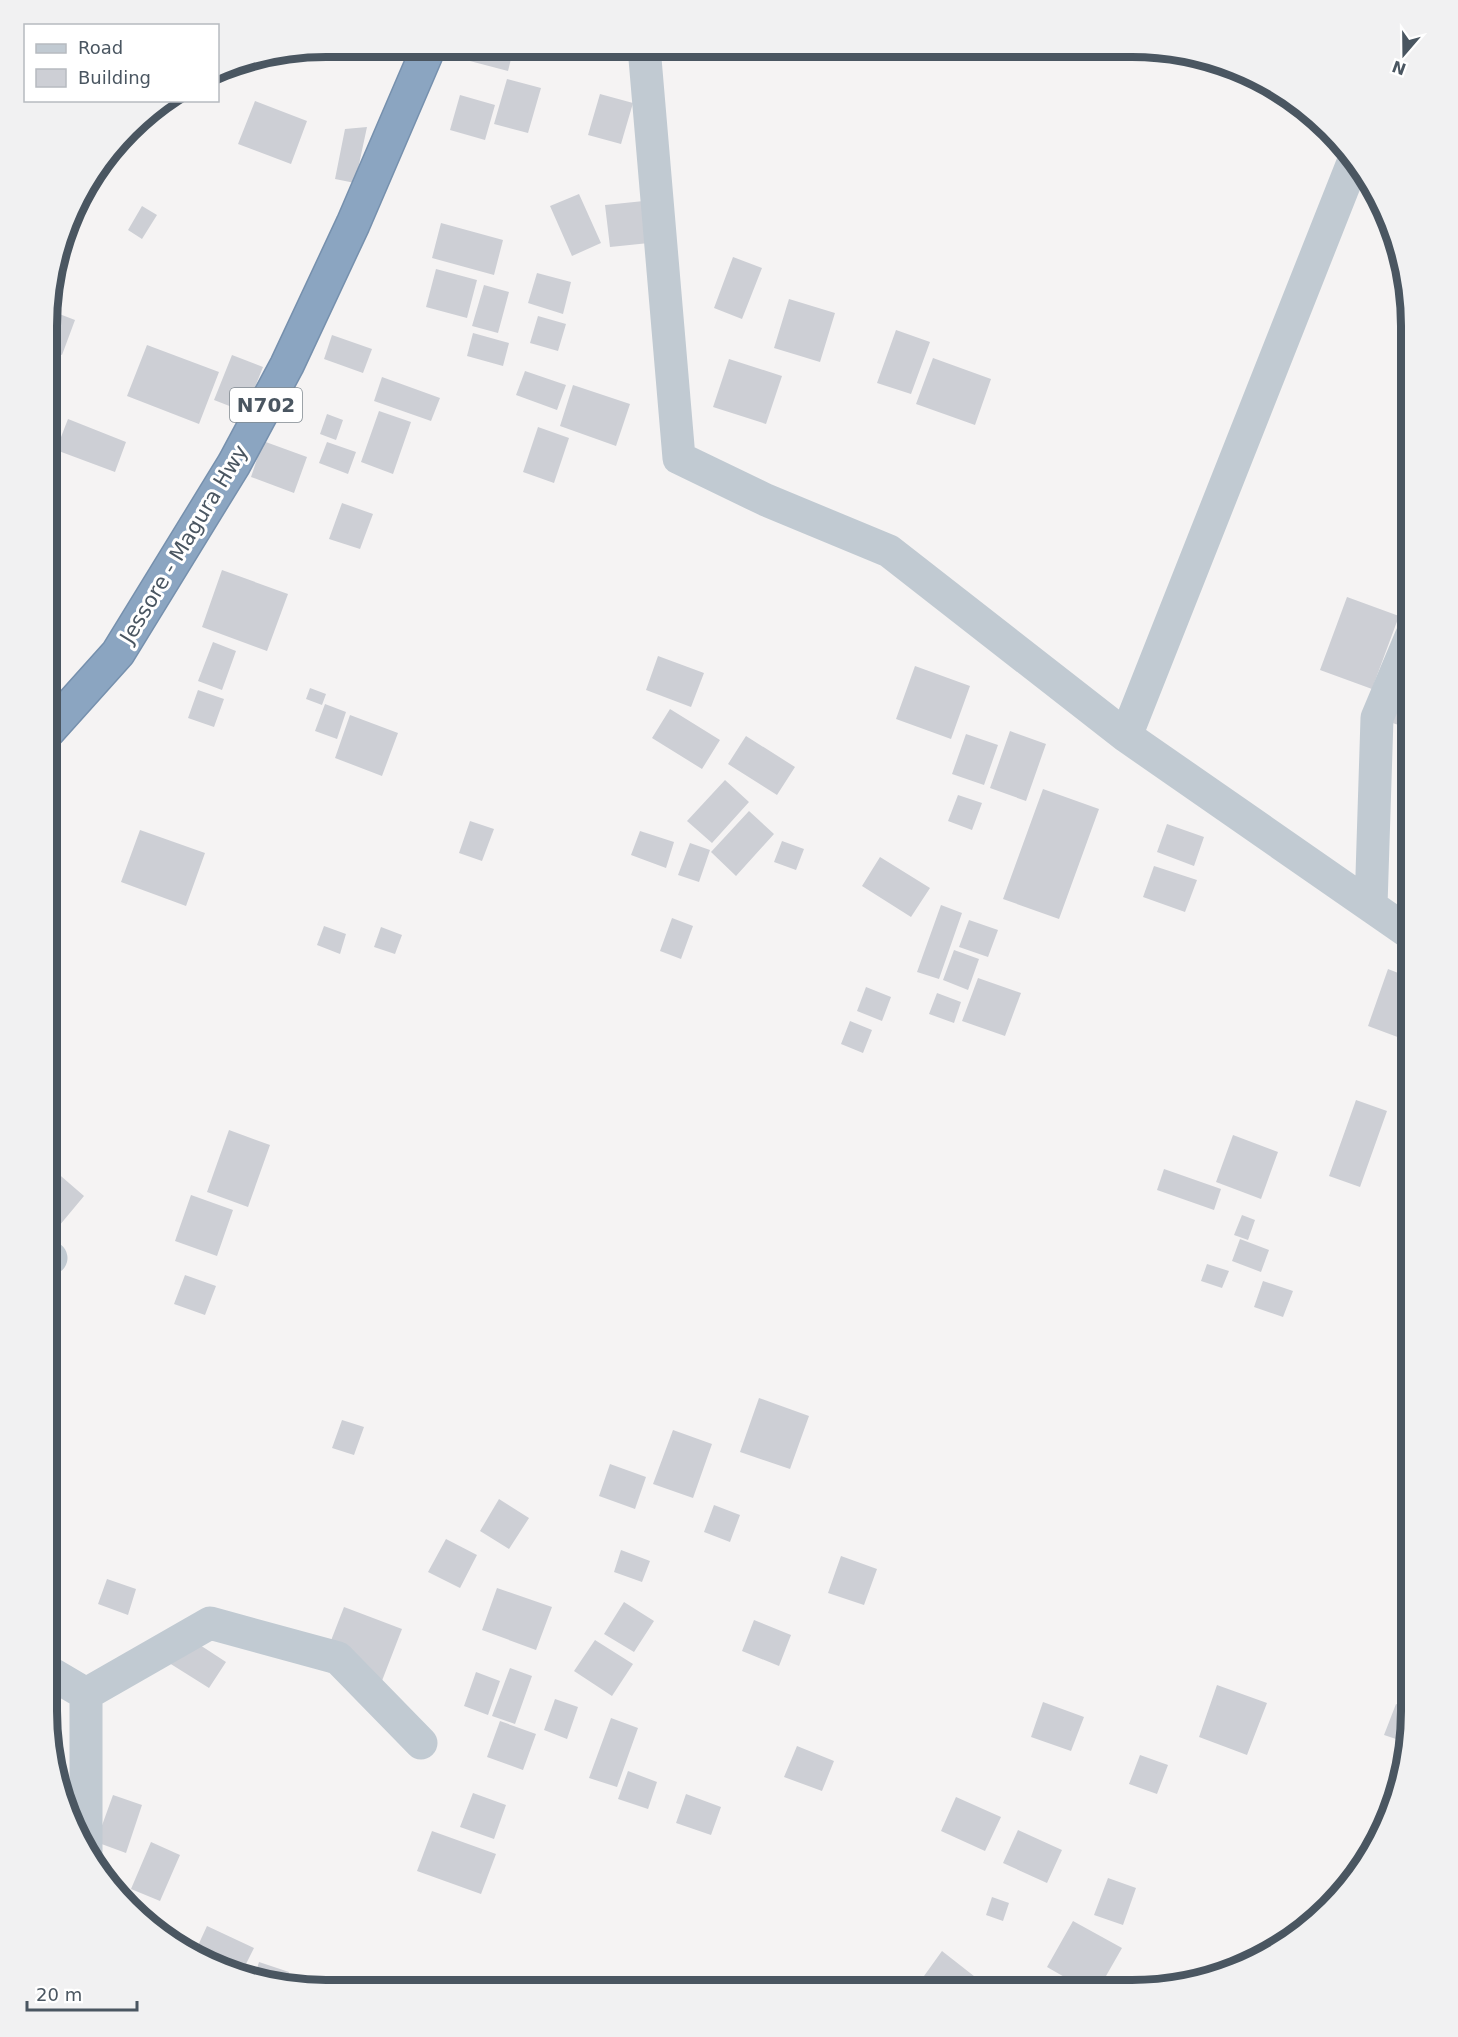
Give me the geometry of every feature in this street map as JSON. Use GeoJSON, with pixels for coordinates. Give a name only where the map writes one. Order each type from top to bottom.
{"type":"FeatureCollection","features":[{"type":"Feature","properties":{"kind":"highway","name":"Jessore - Magura Hwy"},"geometry":{"type":"LineString","coordinates":[[57,721],[118,654],[234,464],[302,333],[353,224],[425,57]]}},
{"type":"Feature","properties":{"kind":"street"},"geometry":{"type":"LineString","coordinates":[[645,57],[679,458],[766,501],[889,551],[1126,736],[1401,927]]}},
{"type":"Feature","properties":{"kind":"street"},"geometry":{"type":"LineString","coordinates":[[1126,736],[1350,169]]}},
{"type":"Feature","properties":{"kind":"street"},"geometry":{"type":"LineString","coordinates":[[1371,906],[1377,718],[1401,661]]}},
{"type":"Feature","properties":{"kind":"street"},"geometry":{"type":"LineString","coordinates":[[86,1694],[210,1623],[338,1658],[421,1743]]}},
{"type":"Feature","properties":{"kind":"street"},"geometry":{"type":"LineString","coordinates":[[57,1677],[86,1694]]}},
{"type":"Feature","properties":{"kind":"street"},"geometry":{"type":"LineString","coordinates":[[86,1694],[86,1832]]}},
{"type":"Feature","properties":{"kind":"building"},"geometry":{"type":"Polygon","coordinates":[[[467,57],[512,57],[508,71],[466,60],[467,57]]]}},
{"type":"Feature","properties":{"kind":"building"},"geometry":{"type":"Polygon","coordinates":[[[1164,59],[1181,61],[1180,65],[1164,59]]]}},
{"type":"Feature","properties":{"kind":"building"},"geometry":{"type":"Polygon","coordinates":[[[507,79],[541,88],[528,133],[494,124],[507,79]]]}},
{"type":"Feature","properties":{"kind":"building"},"geometry":{"type":"Polygon","coordinates":[[[600,94],[633,103],[621,144],[588,135],[600,94]]]}},
{"type":"Feature","properties":{"kind":"building"},"geometry":{"type":"Polygon","coordinates":[[[460,95],[495,105],[485,140],[450,130],[460,95]]]}},
{"type":"Feature","properties":{"kind":"building"},"geometry":{"type":"Polygon","coordinates":[[[255,101],[307,121],[291,164],[238,144],[255,101]]]}},
{"type":"Feature","properties":{"kind":"building"},"geometry":{"type":"Polygon","coordinates":[[[367,127],[355,183],[335,179],[345,129],[367,127]]]}},
{"type":"Feature","properties":{"kind":"building"},"geometry":{"type":"Polygon","coordinates":[[[579,194],[601,243],[572,256],[550,206],[579,194]]]}},
{"type":"Feature","properties":{"kind":"building"},"geometry":{"type":"Polygon","coordinates":[[[644,201],[649,243],[610,247],[605,205],[644,201]]]}},
{"type":"Feature","properties":{"kind":"building"},"geometry":{"type":"Polygon","coordinates":[[[142,206],[157,215],[142,239],[128,230],[142,206]]]}},
{"type":"Feature","properties":{"kind":"building"},"geometry":{"type":"Polygon","coordinates":[[[441,223],[503,240],[494,275],[432,258],[441,223]]]}},
{"type":"Feature","properties":{"kind":"building"},"geometry":{"type":"Polygon","coordinates":[[[733,257],[762,268],[742,319],[714,308],[733,257]]]}},
{"type":"Feature","properties":{"kind":"building"},"geometry":{"type":"Polygon","coordinates":[[[436,269],[477,280],[467,318],[426,307],[436,269]]]}},
{"type":"Feature","properties":{"kind":"building"},"geometry":{"type":"Polygon","coordinates":[[[537,273],[571,282],[563,314],[528,303],[537,273]]]}},
{"type":"Feature","properties":{"kind":"building"},"geometry":{"type":"Polygon","coordinates":[[[484,285],[509,292],[498,333],[472,326],[484,285]]]}},
{"type":"Feature","properties":{"kind":"building"},"geometry":{"type":"Polygon","coordinates":[[[789,299],[835,313],[820,362],[774,348],[789,299]]]}},
{"type":"Feature","properties":{"kind":"building"},"geometry":{"type":"Polygon","coordinates":[[[58,313],[75,320],[62,355],[57,353],[58,313]]]}},
{"type":"Feature","properties":{"kind":"building"},"geometry":{"type":"Polygon","coordinates":[[[538,316],[566,324],[558,351],[530,343],[538,316]]]}},
{"type":"Feature","properties":{"kind":"building"},"geometry":{"type":"Polygon","coordinates":[[[896,330],[930,342],[911,394],[877,383],[896,330]]]}},
{"type":"Feature","properties":{"kind":"building"},"geometry":{"type":"Polygon","coordinates":[[[473,333],[509,343],[503,366],[467,356],[473,333]]]}},
{"type":"Feature","properties":{"kind":"building"},"geometry":{"type":"Polygon","coordinates":[[[332,335],[372,349],[363,373],[324,359],[332,335]]]}},
{"type":"Feature","properties":{"kind":"building"},"geometry":{"type":"Polygon","coordinates":[[[147,345],[219,372],[199,424],[127,396],[147,345]]]}},
{"type":"Feature","properties":{"kind":"building"},"geometry":{"type":"Polygon","coordinates":[[[232,355],[263,367],[245,412],[214,400],[232,355]]]}},
{"type":"Feature","properties":{"kind":"building"},"geometry":{"type":"Polygon","coordinates":[[[933,358],[991,379],[975,425],[916,404],[933,358]]]}},
{"type":"Feature","properties":{"kind":"building"},"geometry":{"type":"Polygon","coordinates":[[[729,359],[782,376],[766,424],[713,407],[729,359]]]}},
{"type":"Feature","properties":{"kind":"building"},"geometry":{"type":"Polygon","coordinates":[[[525,371],[566,385],[557,410],[516,395],[525,371]]]}},
{"type":"Feature","properties":{"kind":"building"},"geometry":{"type":"Polygon","coordinates":[[[382,377],[440,398],[431,421],[374,401],[382,377]]]}},
{"type":"Feature","properties":{"kind":"building"},"geometry":{"type":"Polygon","coordinates":[[[573,385],[630,404],[616,446],[560,426],[573,385]]]}},
{"type":"Feature","properties":{"kind":"building"},"geometry":{"type":"Polygon","coordinates":[[[379,411],[411,422],[393,474],[361,462],[379,411]]]}},
{"type":"Feature","properties":{"kind":"building"},"geometry":{"type":"Polygon","coordinates":[[[327,414],[343,420],[336,440],[320,434],[327,414]]]}},
{"type":"Feature","properties":{"kind":"building"},"geometry":{"type":"Polygon","coordinates":[[[68,419],[126,442],[115,472],[57,450],[68,419]]]}},
{"type":"Feature","properties":{"kind":"building"},"geometry":{"type":"Polygon","coordinates":[[[538,427],[569,438],[554,483],[523,472],[538,427]]]}},
{"type":"Feature","properties":{"kind":"building"},"geometry":{"type":"Polygon","coordinates":[[[263,441],[307,457],[294,493],[251,477],[263,441]]]}},
{"type":"Feature","properties":{"kind":"building"},"geometry":{"type":"Polygon","coordinates":[[[327,442],[356,452],[348,474],[319,463],[327,442]]]}},
{"type":"Feature","properties":{"kind":"building"},"geometry":{"type":"Polygon","coordinates":[[[342,503],[373,514],[360,549],[329,539],[342,503]]]}},
{"type":"Feature","properties":{"kind":"building"},"geometry":{"type":"Polygon","coordinates":[[[222,570],[288,594],[267,651],[202,627],[222,570]]]}},
{"type":"Feature","properties":{"kind":"building"},"geometry":{"type":"Polygon","coordinates":[[[1347,597],[1399,616],[1372,689],[1320,670],[1347,597]]]}},
{"type":"Feature","properties":{"kind":"building"},"geometry":{"type":"Polygon","coordinates":[[[213,642],[236,651],[222,690],[198,681],[213,642]]]}},
{"type":"Feature","properties":{"kind":"building"},"geometry":{"type":"Polygon","coordinates":[[[658,656],[704,673],[691,707],[646,690],[658,656]]]}},
{"type":"Feature","properties":{"kind":"building"},"geometry":{"type":"Polygon","coordinates":[[[915,666],[970,686],[951,739],[896,719],[915,666]]]}},
{"type":"Feature","properties":{"kind":"building"},"geometry":{"type":"Polygon","coordinates":[[[310,688],[326,694],[322,705],[306,699],[310,688]]]}},
{"type":"Feature","properties":{"kind":"building"},"geometry":{"type":"Polygon","coordinates":[[[198,690],[224,699],[214,727],[188,718],[198,690]]]}},
{"type":"Feature","properties":{"kind":"building"},"geometry":{"type":"Polygon","coordinates":[[[1386,691],[1401,696],[1401,726],[1377,718],[1386,691]]]}},
{"type":"Feature","properties":{"kind":"building"},"geometry":{"type":"Polygon","coordinates":[[[325,704],[346,712],[337,739],[315,731],[325,704]]]}},
{"type":"Feature","properties":{"kind":"building"},"geometry":{"type":"Polygon","coordinates":[[[670,709],[720,740],[702,769],[652,738],[670,709]]]}},
{"type":"Feature","properties":{"kind":"building"},"geometry":{"type":"Polygon","coordinates":[[[350,715],[398,733],[382,776],[335,758],[350,715]]]}},
{"type":"Feature","properties":{"kind":"building"},"geometry":{"type":"Polygon","coordinates":[[[1010,731],[1046,744],[1026,801],[990,788],[1010,731]]]}},
{"type":"Feature","properties":{"kind":"building"},"geometry":{"type":"Polygon","coordinates":[[[966,734],[998,745],[984,785],[952,774],[966,734]]]}},
{"type":"Feature","properties":{"kind":"building"},"geometry":{"type":"Polygon","coordinates":[[[746,736],[795,767],[777,795],[728,764],[746,736]]]}},
{"type":"Feature","properties":{"kind":"building"},"geometry":{"type":"Polygon","coordinates":[[[725,780],[749,802],[712,843],[687,821],[725,780]]]}},
{"type":"Feature","properties":{"kind":"building"},"geometry":{"type":"Polygon","coordinates":[[[1043,789],[1099,809],[1059,919],[1003,899],[1043,789]]]}},
{"type":"Feature","properties":{"kind":"building"},"geometry":{"type":"Polygon","coordinates":[[[958,795],[982,803],[972,830],[948,821],[958,795]]]}},
{"type":"Feature","properties":{"kind":"building"},"geometry":{"type":"Polygon","coordinates":[[[749,811],[774,834],[736,876],[711,852],[749,811]]]}},
{"type":"Feature","properties":{"kind":"building"},"geometry":{"type":"Polygon","coordinates":[[[470,821],[494,829],[482,861],[459,853],[470,821]]]}},
{"type":"Feature","properties":{"kind":"building"},"geometry":{"type":"Polygon","coordinates":[[[1167,824],[1204,837],[1194,866],[1157,852],[1167,824]]]}},
{"type":"Feature","properties":{"kind":"building"},"geometry":{"type":"Polygon","coordinates":[[[140,830],[205,853],[186,906],[121,882],[140,830]]]}},
{"type":"Feature","properties":{"kind":"building"},"geometry":{"type":"Polygon","coordinates":[[[640,831],[674,842],[666,868],[631,855],[640,831]]]}},
{"type":"Feature","properties":{"kind":"building"},"geometry":{"type":"Polygon","coordinates":[[[782,841],[804,849],[796,870],[774,862],[782,841]]]}},
{"type":"Feature","properties":{"kind":"building"},"geometry":{"type":"Polygon","coordinates":[[[690,843],[710,850],[699,882],[678,875],[690,843]]]}},
{"type":"Feature","properties":{"kind":"building"},"geometry":{"type":"Polygon","coordinates":[[[880,857],[930,888],[911,917],[862,886],[880,857]]]}},
{"type":"Feature","properties":{"kind":"building"},"geometry":{"type":"Polygon","coordinates":[[[1154,866],[1197,880],[1185,912],[1143,897],[1154,866]]]}},
{"type":"Feature","properties":{"kind":"building"},"geometry":{"type":"Polygon","coordinates":[[[941,905],[962,913],[939,979],[917,972],[941,905]]]}},
{"type":"Feature","properties":{"kind":"building"},"geometry":{"type":"Polygon","coordinates":[[[672,918],[693,926],[681,959],[660,951],[672,918]]]}},
{"type":"Feature","properties":{"kind":"building"},"geometry":{"type":"Polygon","coordinates":[[[969,920],[998,930],[988,957],[959,947],[969,920]]]}},
{"type":"Feature","properties":{"kind":"building"},"geometry":{"type":"Polygon","coordinates":[[[324,926],[346,934],[340,954],[317,945],[324,926]]]}},
{"type":"Feature","properties":{"kind":"building"},"geometry":{"type":"Polygon","coordinates":[[[381,927],[402,935],[395,954],[374,947],[381,927]]]}},
{"type":"Feature","properties":{"kind":"building"},"geometry":{"type":"Polygon","coordinates":[[[954,950],[979,959],[968,990],[943,980],[954,950]]]}},
{"type":"Feature","properties":{"kind":"building"},"geometry":{"type":"Polygon","coordinates":[[[1388,969],[1401,974],[1401,1038],[1368,1026],[1388,969]]]}},
{"type":"Feature","properties":{"kind":"building"},"geometry":{"type":"Polygon","coordinates":[[[978,978],[1021,993],[1005,1036],[962,1021],[978,978]]]}},
{"type":"Feature","properties":{"kind":"building"},"geometry":{"type":"Polygon","coordinates":[[[866,987],[891,997],[882,1021],[857,1011],[866,987]]]}},
{"type":"Feature","properties":{"kind":"building"},"geometry":{"type":"Polygon","coordinates":[[[937,993],[961,1002],[954,1023],[929,1014],[937,993]]]}},
{"type":"Feature","properties":{"kind":"building"},"geometry":{"type":"Polygon","coordinates":[[[850,1021],[872,1030],[863,1053],[841,1044],[850,1021]]]}},
{"type":"Feature","properties":{"kind":"building"},"geometry":{"type":"Polygon","coordinates":[[[1356,1100],[1387,1111],[1360,1187],[1329,1176],[1356,1100]]]}},
{"type":"Feature","properties":{"kind":"building"},"geometry":{"type":"Polygon","coordinates":[[[229,1130],[270,1145],[248,1207],[207,1192],[229,1130]]]}},
{"type":"Feature","properties":{"kind":"building"},"geometry":{"type":"Polygon","coordinates":[[[1233,1135],[1278,1152],[1261,1199],[1216,1182],[1233,1135]]]}},
{"type":"Feature","properties":{"kind":"building"},"geometry":{"type":"Polygon","coordinates":[[[1164,1169],[1221,1189],[1214,1210],[1157,1190],[1164,1169]]]}},
{"type":"Feature","properties":{"kind":"building"},"geometry":{"type":"Polygon","coordinates":[[[57,1173],[84,1196],[57,1228],[57,1173]]]}},
{"type":"Feature","properties":{"kind":"building"},"geometry":{"type":"Polygon","coordinates":[[[191,1195],[233,1210],[217,1256],[175,1241],[191,1195]]]}},
{"type":"Feature","properties":{"kind":"building"},"geometry":{"type":"Polygon","coordinates":[[[1242,1215],[1255,1220],[1248,1240],[1234,1235],[1242,1215]]]}},
{"type":"Feature","properties":{"kind":"building"},"geometry":{"type":"Polygon","coordinates":[[[1240,1239],[1269,1250],[1261,1272],[1232,1261],[1240,1239]]]}},
{"type":"Feature","properties":{"kind":"building"},"geometry":{"type":"Polygon","coordinates":[[[1207,1264],[1229,1271],[1222,1288],[1201,1281],[1207,1264]]]}},
{"type":"Feature","properties":{"kind":"building"},"geometry":{"type":"Polygon","coordinates":[[[185,1275],[216,1286],[205,1315],[174,1304],[185,1275]]]}},
{"type":"Feature","properties":{"kind":"building"},"geometry":{"type":"Polygon","coordinates":[[[1263,1281],[1293,1291],[1283,1317],[1254,1307],[1263,1281]]]}},
{"type":"Feature","properties":{"kind":"building"},"geometry":{"type":"Polygon","coordinates":[[[759,1398],[809,1416],[790,1469],[740,1452],[759,1398]]]}},
{"type":"Feature","properties":{"kind":"building"},"geometry":{"type":"Polygon","coordinates":[[[342,1420],[364,1427],[354,1455],[332,1448],[342,1420]]]}},
{"type":"Feature","properties":{"kind":"building"},"geometry":{"type":"Polygon","coordinates":[[[673,1430],[712,1444],[693,1498],[653,1484],[673,1430]]]}},
{"type":"Feature","properties":{"kind":"building"},"geometry":{"type":"Polygon","coordinates":[[[610,1464],[646,1477],[635,1509],[599,1496],[610,1464]]]}},
{"type":"Feature","properties":{"kind":"building"},"geometry":{"type":"Polygon","coordinates":[[[499,1499],[529,1518],[509,1549],[480,1531],[499,1499]]]}},
{"type":"Feature","properties":{"kind":"building"},"geometry":{"type":"Polygon","coordinates":[[[714,1505],[740,1515],[730,1542],[704,1532],[714,1505]]]}},
{"type":"Feature","properties":{"kind":"building"},"geometry":{"type":"Polygon","coordinates":[[[446,1539],[477,1555],[460,1588],[428,1572],[446,1539]]]}},
{"type":"Feature","properties":{"kind":"building"},"geometry":{"type":"Polygon","coordinates":[[[621,1550],[650,1561],[642,1582],[614,1572],[621,1550]]]}},
{"type":"Feature","properties":{"kind":"building"},"geometry":{"type":"Polygon","coordinates":[[[841,1556],[877,1569],[864,1605],[828,1593],[841,1556]]]}},
{"type":"Feature","properties":{"kind":"building"},"geometry":{"type":"Polygon","coordinates":[[[107,1579],[136,1589],[128,1615],[98,1604],[107,1579]]]}},
{"type":"Feature","properties":{"kind":"building"},"geometry":{"type":"Polygon","coordinates":[[[497,1588],[552,1607],[536,1650],[482,1630],[497,1588]]]}},
{"type":"Feature","properties":{"kind":"building"},"geometry":{"type":"Polygon","coordinates":[[[624,1602],[654,1621],[634,1652],[604,1634],[624,1602]]]}},
{"type":"Feature","properties":{"kind":"building"},"geometry":{"type":"Polygon","coordinates":[[[344,1607],[402,1629],[378,1691],[320,1669],[344,1607]]]}},
{"type":"Feature","properties":{"kind":"building"},"geometry":{"type":"Polygon","coordinates":[[[754,1620],[791,1635],[779,1666],[742,1651],[754,1620]]]}},
{"type":"Feature","properties":{"kind":"building"},"geometry":{"type":"Polygon","coordinates":[[[183,1634],[226,1662],[209,1688],[166,1661],[183,1634]]]}},
{"type":"Feature","properties":{"kind":"building"},"geometry":{"type":"Polygon","coordinates":[[[595,1640],[633,1664],[612,1696],[574,1671],[595,1640]]]}},
{"type":"Feature","properties":{"kind":"building"},"geometry":{"type":"Polygon","coordinates":[[[510,1668],[532,1676],[515,1724],[492,1716],[510,1668]]]}},
{"type":"Feature","properties":{"kind":"building"},"geometry":{"type":"Polygon","coordinates":[[[476,1672],[500,1681],[488,1715],[464,1706],[476,1672]]]}},
{"type":"Feature","properties":{"kind":"building"},"geometry":{"type":"Polygon","coordinates":[[[1217,1685],[1267,1703],[1247,1755],[1199,1737],[1217,1685]]]}},
{"type":"Feature","properties":{"kind":"building"},"geometry":{"type":"Polygon","coordinates":[[[555,1699],[578,1707],[567,1739],[544,1730],[555,1699]]]}},
{"type":"Feature","properties":{"kind":"building"},"geometry":{"type":"Polygon","coordinates":[[[1043,1702],[1084,1717],[1071,1751],[1031,1737],[1043,1702]]]}},
{"type":"Feature","properties":{"kind":"building"},"geometry":{"type":"Polygon","coordinates":[[[1396,1704],[1401,1706],[1399,1740],[1384,1735],[1396,1704]]]}},
{"type":"Feature","properties":{"kind":"building"},"geometry":{"type":"Polygon","coordinates":[[[611,1718],[638,1728],[617,1787],[589,1778],[611,1718]]]}},
{"type":"Feature","properties":{"kind":"building"},"geometry":{"type":"Polygon","coordinates":[[[500,1721],[536,1734],[523,1770],[487,1757],[500,1721]]]}},
{"type":"Feature","properties":{"kind":"building"},"geometry":{"type":"Polygon","coordinates":[[[797,1746],[834,1761],[822,1791],[784,1777],[797,1746]]]}},
{"type":"Feature","properties":{"kind":"building"},"geometry":{"type":"Polygon","coordinates":[[[1140,1755],[1168,1765],[1157,1794],[1129,1784],[1140,1755]]]}},
{"type":"Feature","properties":{"kind":"building"},"geometry":{"type":"Polygon","coordinates":[[[628,1771],[657,1782],[648,1809],[618,1799],[628,1771]]]}},
{"type":"Feature","properties":{"kind":"building"},"geometry":{"type":"Polygon","coordinates":[[[473,1793],[506,1805],[494,1839],[460,1827],[473,1793]]]}},
{"type":"Feature","properties":{"kind":"building"},"geometry":{"type":"Polygon","coordinates":[[[686,1794],[721,1807],[711,1835],[676,1823],[686,1794]]]}},
{"type":"Feature","properties":{"kind":"building"},"geometry":{"type":"Polygon","coordinates":[[[113,1795],[142,1805],[126,1853],[96,1842],[113,1795]]]}},
{"type":"Feature","properties":{"kind":"building"},"geometry":{"type":"Polygon","coordinates":[[[956,1797],[1001,1817],[985,1851],[941,1831],[956,1797]]]}},
{"type":"Feature","properties":{"kind":"building"},"geometry":{"type":"Polygon","coordinates":[[[1018,1830],[1062,1850],[1047,1883],[1003,1863],[1018,1830]]]}},
{"type":"Feature","properties":{"kind":"building"},"geometry":{"type":"Polygon","coordinates":[[[432,1831],[496,1854],[481,1894],[417,1871],[432,1831]]]}},
{"type":"Feature","properties":{"kind":"building"},"geometry":{"type":"Polygon","coordinates":[[[151,1842],[180,1855],[160,1901],[131,1889],[151,1842]]]}},
{"type":"Feature","properties":{"kind":"building"},"geometry":{"type":"Polygon","coordinates":[[[1108,1878],[1136,1888],[1123,1925],[1094,1915],[1108,1878]]]}},
{"type":"Feature","properties":{"kind":"building"},"geometry":{"type":"Polygon","coordinates":[[[992,1897],[1009,1903],[1003,1921],[986,1915],[992,1897]]]}},
{"type":"Feature","properties":{"kind":"building"},"geometry":{"type":"Polygon","coordinates":[[[1073,1921],[1122,1948],[1104,1980],[1070,1980],[1047,1967],[1073,1921]]]}},
{"type":"Feature","properties":{"kind":"building"},"geometry":{"type":"Polygon","coordinates":[[[207,1926],[254,1948],[244,1968],[197,1947],[207,1926]]]}},
{"type":"Feature","properties":{"kind":"building"},"geometry":{"type":"Polygon","coordinates":[[[942,1951],[979,1980],[929,1980],[924,1976],[942,1951]]]}},
{"type":"Feature","properties":{"kind":"building"},"geometry":{"type":"Polygon","coordinates":[[[259,1962],[289,1972],[287,1977],[256,1971],[259,1962]]]}}]}
